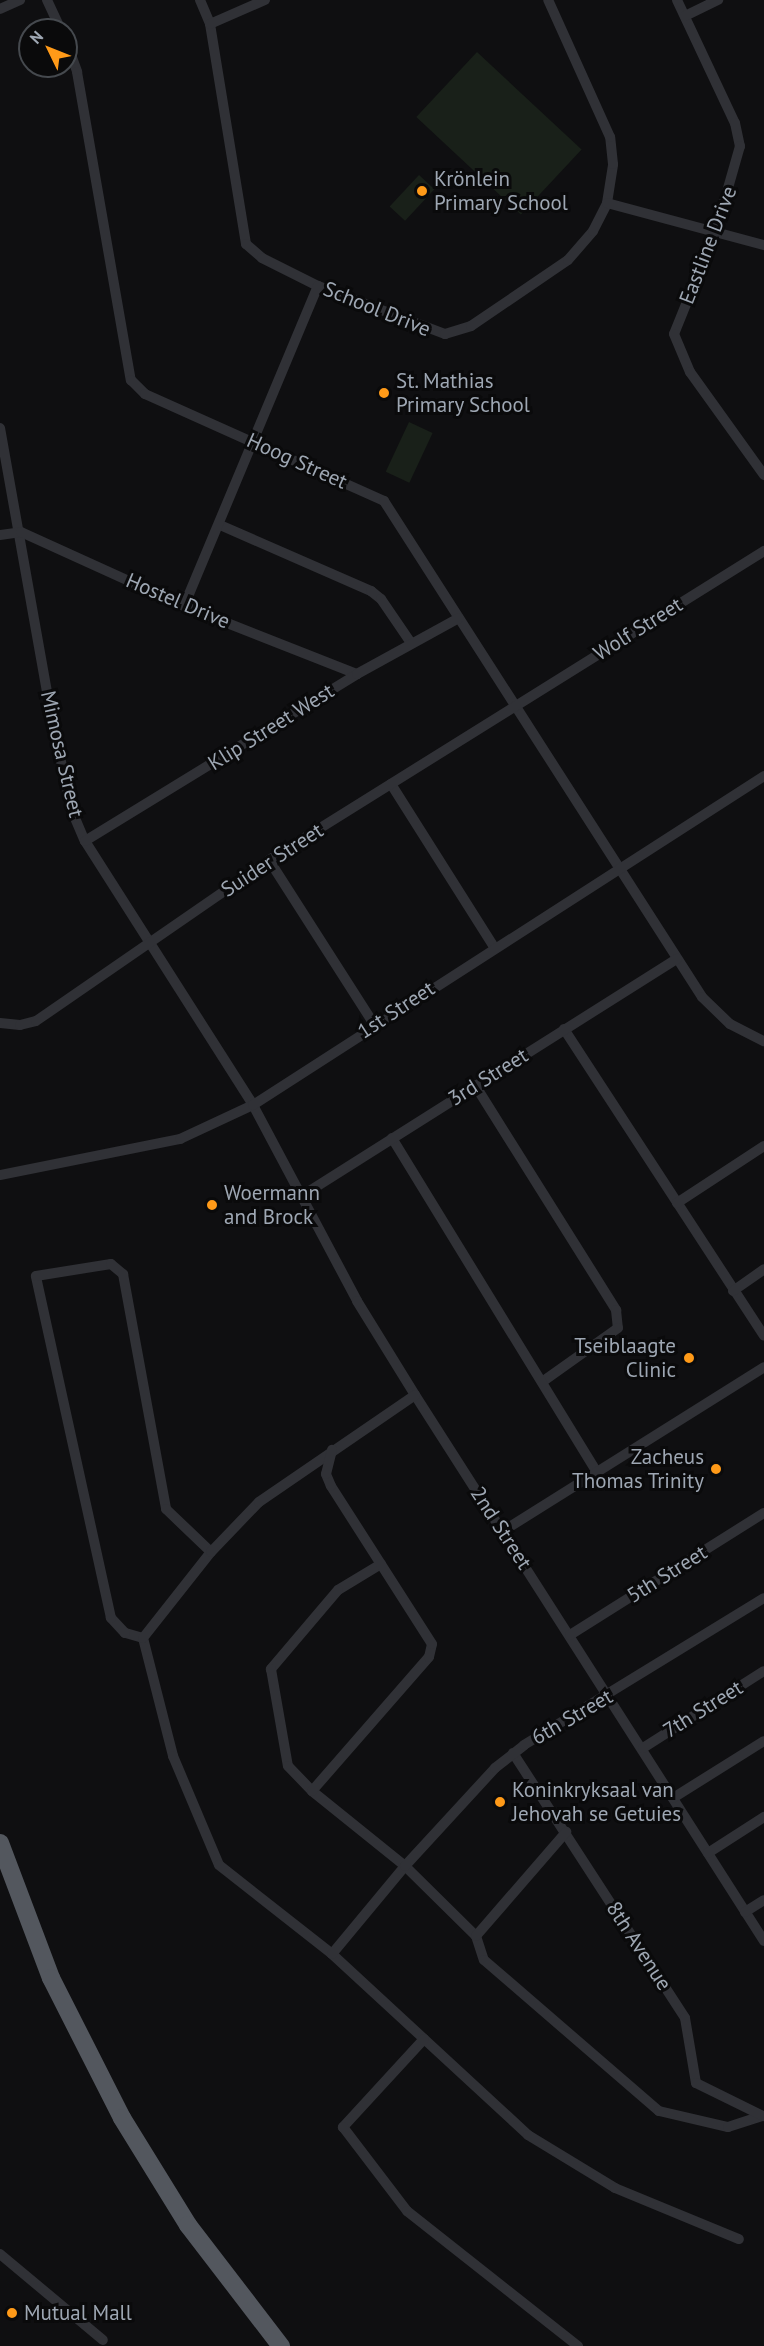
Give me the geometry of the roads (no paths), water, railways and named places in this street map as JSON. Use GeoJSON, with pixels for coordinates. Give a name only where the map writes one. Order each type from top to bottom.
{"type":"FeatureCollection","features":[{"type":"Feature","properties":{"kind":"highway"},"geometry":{"type":"LineString","coordinates":[[0,1843],[51,1978],[122,2118],[188,2224],[281,2346]]}},
{"type":"Feature","properties":{"kind":"street"},"geometry":{"type":"LineString","coordinates":[[0,9],[20,0]]}},
{"type":"Feature","properties":{"kind":"street"},"geometry":{"type":"LineString","coordinates":[[47,0],[55,18]]}},
{"type":"Feature","properties":{"kind":"street","name":"School Drive"},"geometry":{"type":"LineString","coordinates":[[200,0],[210,24],[246,244],[262,258],[318,285],[436,333],[461,330],[578,252],[607,203],[613,164],[610,137],[548,0]]}},
{"type":"Feature","properties":{"kind":"street"},"geometry":{"type":"LineString","coordinates":[[210,24],[265,0]]}},
{"type":"Feature","properties":{"kind":"street","name":"Eastline Drive"},"geometry":{"type":"LineString","coordinates":[[677,0],[739,134],[740,159],[716,230],[674,334],[690,372],[764,475]]}},
{"type":"Feature","properties":{"kind":"street"},"geometry":{"type":"LineString","coordinates":[[685,16],[718,0]]}},
{"type":"Feature","properties":{"kind":"street","name":"Hoog Street"},"geometry":{"type":"LineString","coordinates":[[77,78],[131,380],[145,394],[384,501],[512,706],[702,997],[730,1024],[764,1041]]}},
{"type":"Feature","properties":{"kind":"street"},"geometry":{"type":"LineString","coordinates":[[607,203],[764,244]]}},
{"type":"Feature","properties":{"kind":"street"},"geometry":{"type":"LineString","coordinates":[[184,606],[220,525],[318,285]]}},
{"type":"Feature","properties":{"kind":"street","name":"Mimosa Street"},"geometry":{"type":"LineString","coordinates":[[0,428],[21,532],[52,721],[72,811],[86,841],[253,1105]]}},
{"type":"Feature","properties":{"kind":"street"},"geometry":{"type":"LineString","coordinates":[[220,525],[371,591],[381,599],[411,643]]}},
{"type":"Feature","properties":{"kind":"street"},"geometry":{"type":"LineString","coordinates":[[0,535],[21,532]]}},
{"type":"Feature","properties":{"kind":"street","name":"Hostel Drive"},"geometry":{"type":"LineString","coordinates":[[21,532],[184,606],[357,674]]}},
{"type":"Feature","properties":{"kind":"street","name":"Wolf Street"},"geometry":{"type":"LineString","coordinates":[[512,706],[764,551]]}},
{"type":"Feature","properties":{"kind":"street","name":"Klip Street West"},"geometry":{"type":"LineString","coordinates":[[86,841],[357,674],[459,618]]}},
{"type":"Feature","properties":{"kind":"street","name":"Suider Street"},"geometry":{"type":"LineString","coordinates":[[0,1023],[20,1025],[36,1020],[150,939],[269,860],[512,706]]}},
{"type":"Feature","properties":{"kind":"street","name":"1st Street"},"geometry":{"type":"LineString","coordinates":[[0,1175],[180,1139],[253,1105],[374,1024],[764,776]]}},
{"type":"Feature","properties":{"kind":"street"},"geometry":{"type":"LineString","coordinates":[[391,784],[494,947]]}},
{"type":"Feature","properties":{"kind":"street"},"geometry":{"type":"LineString","coordinates":[[269,860],[374,1024]]}},
{"type":"Feature","properties":{"kind":"street","name":"3rd Street"},"geometry":{"type":"LineString","coordinates":[[300,1197],[677,959]]}},
{"type":"Feature","properties":{"kind":"street"},"geometry":{"type":"LineString","coordinates":[[564,1029],[764,1336]]}},
{"type":"Feature","properties":{"kind":"street"},"geometry":{"type":"LineString","coordinates":[[475,1085],[616,1311],[618,1328],[542,1383]]}},
{"type":"Feature","properties":{"kind":"street","name":"2nd Street"},"geometry":{"type":"LineString","coordinates":[[253,1105],[300,1197],[415,1395],[610,1695],[764,1941]]}},
{"type":"Feature","properties":{"kind":"street"},"geometry":{"type":"LineString","coordinates":[[392,1138],[597,1472]]}},
{"type":"Feature","properties":{"kind":"street"},"geometry":{"type":"LineString","coordinates":[[677,1203],[764,1146]]}},
{"type":"Feature","properties":{"kind":"street"},"geometry":{"type":"LineString","coordinates":[[143,1638],[125,1633],[111,1618],[36,1276],[111,1264],[123,1274],[166,1509],[211,1552]]}},
{"type":"Feature","properties":{"kind":"street"},"geometry":{"type":"LineString","coordinates":[[733,1291],[764,1269]]}},
{"type":"Feature","properties":{"kind":"street"},"geometry":{"type":"LineString","coordinates":[[503,1531],[764,1367]]}},
{"type":"Feature","properties":{"kind":"street"},"geometry":{"type":"LineString","coordinates":[[143,1638],[211,1552],[259,1502],[415,1395]]}},
{"type":"Feature","properties":{"kind":"street"},"geometry":{"type":"LineString","coordinates":[[312,1791],[429,1657],[432,1644],[326,1474],[332,1450]]}},
{"type":"Feature","properties":{"kind":"street","name":"5th Street"},"geometry":{"type":"LineString","coordinates":[[570,1635],[764,1513]]}},
{"type":"Feature","properties":{"kind":"street"},"geometry":{"type":"LineString","coordinates":[[381,1564],[338,1590],[271,1669],[288,1766],[312,1791],[405,1866],[476,1935],[484,1960],[659,2111],[728,2127],[763,2116]]}},
{"type":"Feature","properties":{"kind":"street","name":"6th Street"},"geometry":{"type":"LineString","coordinates":[[332,1954],[405,1866],[513,1753],[764,1598]]}},
{"type":"Feature","properties":{"kind":"street"},"geometry":{"type":"LineString","coordinates":[[143,1638],[173,1756],[219,1865],[332,1954],[528,2135],[615,2188],[739,2238]]}},
{"type":"Feature","properties":{"kind":"street","name":"7th Street"},"geometry":{"type":"LineString","coordinates":[[642,1748],[764,1671]]}},
{"type":"Feature","properties":{"kind":"street"},"geometry":{"type":"LineString","coordinates":[[673,1798],[764,1741]]}},
{"type":"Feature","properties":{"kind":"street","name":"8th Avenue"},"geometry":{"type":"LineString","coordinates":[[513,1753],[685,2018],[696,2083],[763,2116]]}},
{"type":"Feature","properties":{"kind":"street"},"geometry":{"type":"LineString","coordinates":[[708,1853],[764,1817]]}},
{"type":"Feature","properties":{"kind":"street"},"geometry":{"type":"LineString","coordinates":[[476,1935],[566,1832]]}},
{"type":"Feature","properties":{"kind":"street"},"geometry":{"type":"LineString","coordinates":[[745,1912],[764,1900]]}},
{"type":"Feature","properties":{"kind":"street"},"geometry":{"type":"LineString","coordinates":[[424,2039],[343,2127],[407,2211],[578,2346]]}},
{"type":"Feature","properties":{"kind":"street"},"geometry":{"type":"LineString","coordinates":[[0,2254],[103,2340]]}},
{"type":"Feature","properties":{"kind":"place","name":"Krönlein Primary School"},"geometry":{"type":"Point","coordinates":[422,191]}},
{"type":"Feature","properties":{"kind":"place","name":"St. Mathias Primary School"},"geometry":{"type":"Point","coordinates":[384,393]}},
{"type":"Feature","properties":{"kind":"place","name":"Woermann and Brock"},"geometry":{"type":"Point","coordinates":[212,1205]}},
{"type":"Feature","properties":{"kind":"place","name":"Tseiblaagte Clinic"},"geometry":{"type":"Point","coordinates":[689,1358]}},
{"type":"Feature","properties":{"kind":"place","name":"Zacheus Thomas Trinity"},"geometry":{"type":"Point","coordinates":[716,1469]}},
{"type":"Feature","properties":{"kind":"place","name":"Koninkryksaal van Jehovah se Getuies"},"geometry":{"type":"Point","coordinates":[500,1802]}},
{"type":"Feature","properties":{"kind":"place","name":"Mutual Mall"},"geometry":{"type":"Point","coordinates":[12,2313]}}]}
